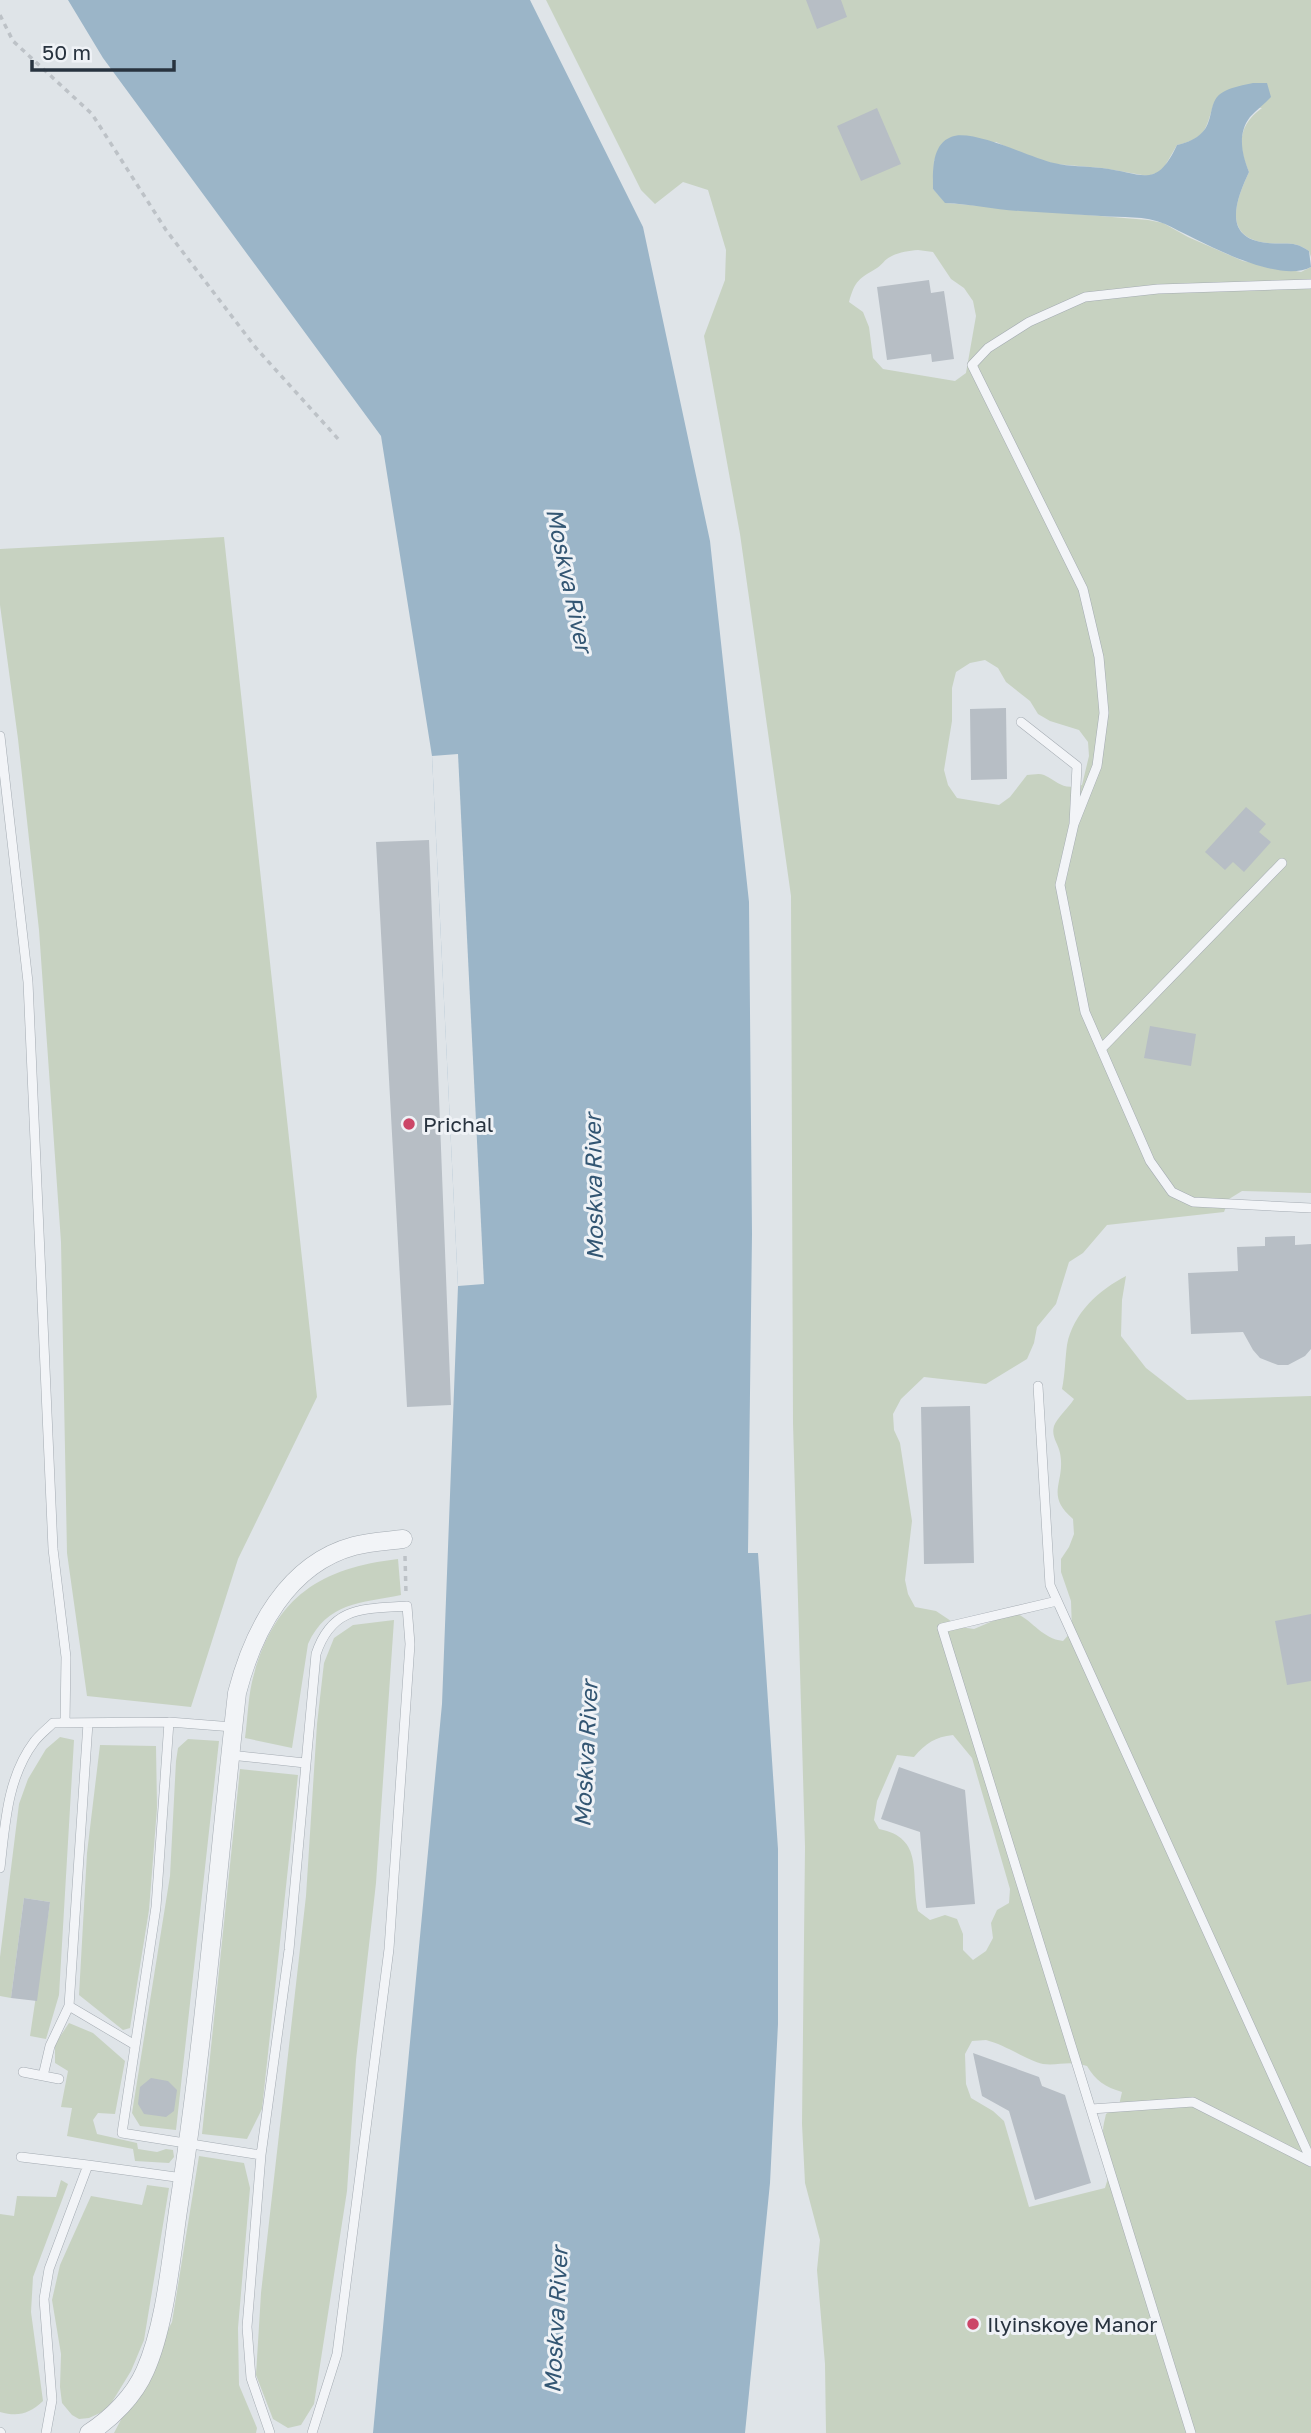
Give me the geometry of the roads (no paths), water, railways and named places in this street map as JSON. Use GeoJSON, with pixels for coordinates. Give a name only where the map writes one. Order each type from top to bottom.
{"type":"FeatureCollection","features":[{"type":"Feature","properties":{"kind":"street"},"geometry":{"type":"LineString","coordinates":[[89,2433],[107,2422],[144,2373],[153,2348],[164,2295],[188,2143],[237,1693],[245,1662],[259,1632],[283,1594],[306,1571],[353,1546],[402,1539]]}},
{"type":"Feature","properties":{"kind":"lane"},"geometry":{"type":"LineString","coordinates":[[1311,284],[1158,289],[1085,297],[1029,322],[988,348],[972,365],[1083,589],[1099,657],[1104,713],[1097,766],[1074,824],[1060,885],[1085,1012],[1150,1161],[1172,1192],[1193,1202],[1311,1208]]}},
{"type":"Feature","properties":{"kind":"lane"},"geometry":{"type":"LineString","coordinates":[[1021,722],[1077,766],[1074,824]]}},
{"type":"Feature","properties":{"kind":"lane"},"geometry":{"type":"LineString","coordinates":[[0,736],[28,982],[53,1549],[66,1657],[65,1723]]}},
{"type":"Feature","properties":{"kind":"lane"},"geometry":{"type":"LineString","coordinates":[[1101,1049],[1282,863]]}},
{"type":"Feature","properties":{"kind":"lane"},"geometry":{"type":"LineString","coordinates":[[1038,1386],[1050,1585],[1311,2161]]}},
{"type":"Feature","properties":{"kind":"lane"},"geometry":{"type":"LineString","coordinates":[[1057,1601],[942,1628],[1191,2433]]}},
{"type":"Feature","properties":{"kind":"lane"},"geometry":{"type":"LineString","coordinates":[[270,2433],[251,2378],[247,2327],[261,2155],[289,1950],[316,1654],[333,1624],[346,1614],[358,1610],[407,1606],[410,1644],[389,1949],[337,2354],[312,2433]]}},
{"type":"Feature","properties":{"kind":"lane"},"geometry":{"type":"LineString","coordinates":[[0,1868],[7,1806],[18,1769],[34,1742],[54,1723],[169,1722],[233,1727]]}},
{"type":"Feature","properties":{"kind":"lane"},"geometry":{"type":"LineString","coordinates":[[169,1722],[156,1908],[122,2133],[261,2155]]}},
{"type":"Feature","properties":{"kind":"lane"},"geometry":{"type":"LineString","coordinates":[[43,2076],[50,2046],[69,2006],[88,1723]]}},
{"type":"Feature","properties":{"kind":"lane"},"geometry":{"type":"LineString","coordinates":[[230,1755],[305,1763]]}},
{"type":"Feature","properties":{"kind":"lane"},"geometry":{"type":"LineString","coordinates":[[69,2006],[135,2045]]}},
{"type":"Feature","properties":{"kind":"lane"},"geometry":{"type":"LineString","coordinates":[[23,2072],[59,2079]]}},
{"type":"Feature","properties":{"kind":"lane"},"geometry":{"type":"LineString","coordinates":[[1091,2109],[1193,2102],[1311,2161]]}},
{"type":"Feature","properties":{"kind":"lane"},"geometry":{"type":"LineString","coordinates":[[21,2157],[183,2178]]}},
{"type":"Feature","properties":{"kind":"lane"},"geometry":{"type":"LineString","coordinates":[[46,2433],[51,2400],[44,2299],[49,2269],[88,2165]]}},
{"type":"Feature","properties":{"kind":"water","name":"Moskva River"},"geometry":{"type":"Polygon","coordinates":[[[68,0],[530,0],[643,227],[710,541],[749,902],[752,1234],[748,1553],[758,1553],[778,1849],[778,2024],[770,2183],[745,2433],[373,2433],[442,1704],[458,1286],[432,756],[381,436],[103,58],[68,0]]]}},
{"type":"Feature","properties":{"kind":"water"},"geometry":{"type":"Polygon","coordinates":[[[1253,83],[1267,83],[1271,97],[1250,117],[1243,130],[1243,151],[1249,172],[1237,206],[1238,226],[1243,234],[1253,240],[1294,244],[1309,251],[1311,267],[1296,271],[1258,266],[1150,219],[945,203],[933,189],[934,160],[940,146],[951,137],[961,135],[987,140],[1060,164],[1138,175],[1155,173],[1162,168],[1177,145],[1201,134],[1207,126],[1218,96],[1228,90],[1253,83]]]}},
{"type":"Feature","properties":{"kind":"place","name":"Prichal"},"geometry":{"type":"Point","coordinates":[409,1124]}},
{"type":"Feature","properties":{"kind":"place","name":"Ilyinskoye Manor"},"geometry":{"type":"Point","coordinates":[973,2324]}}]}
